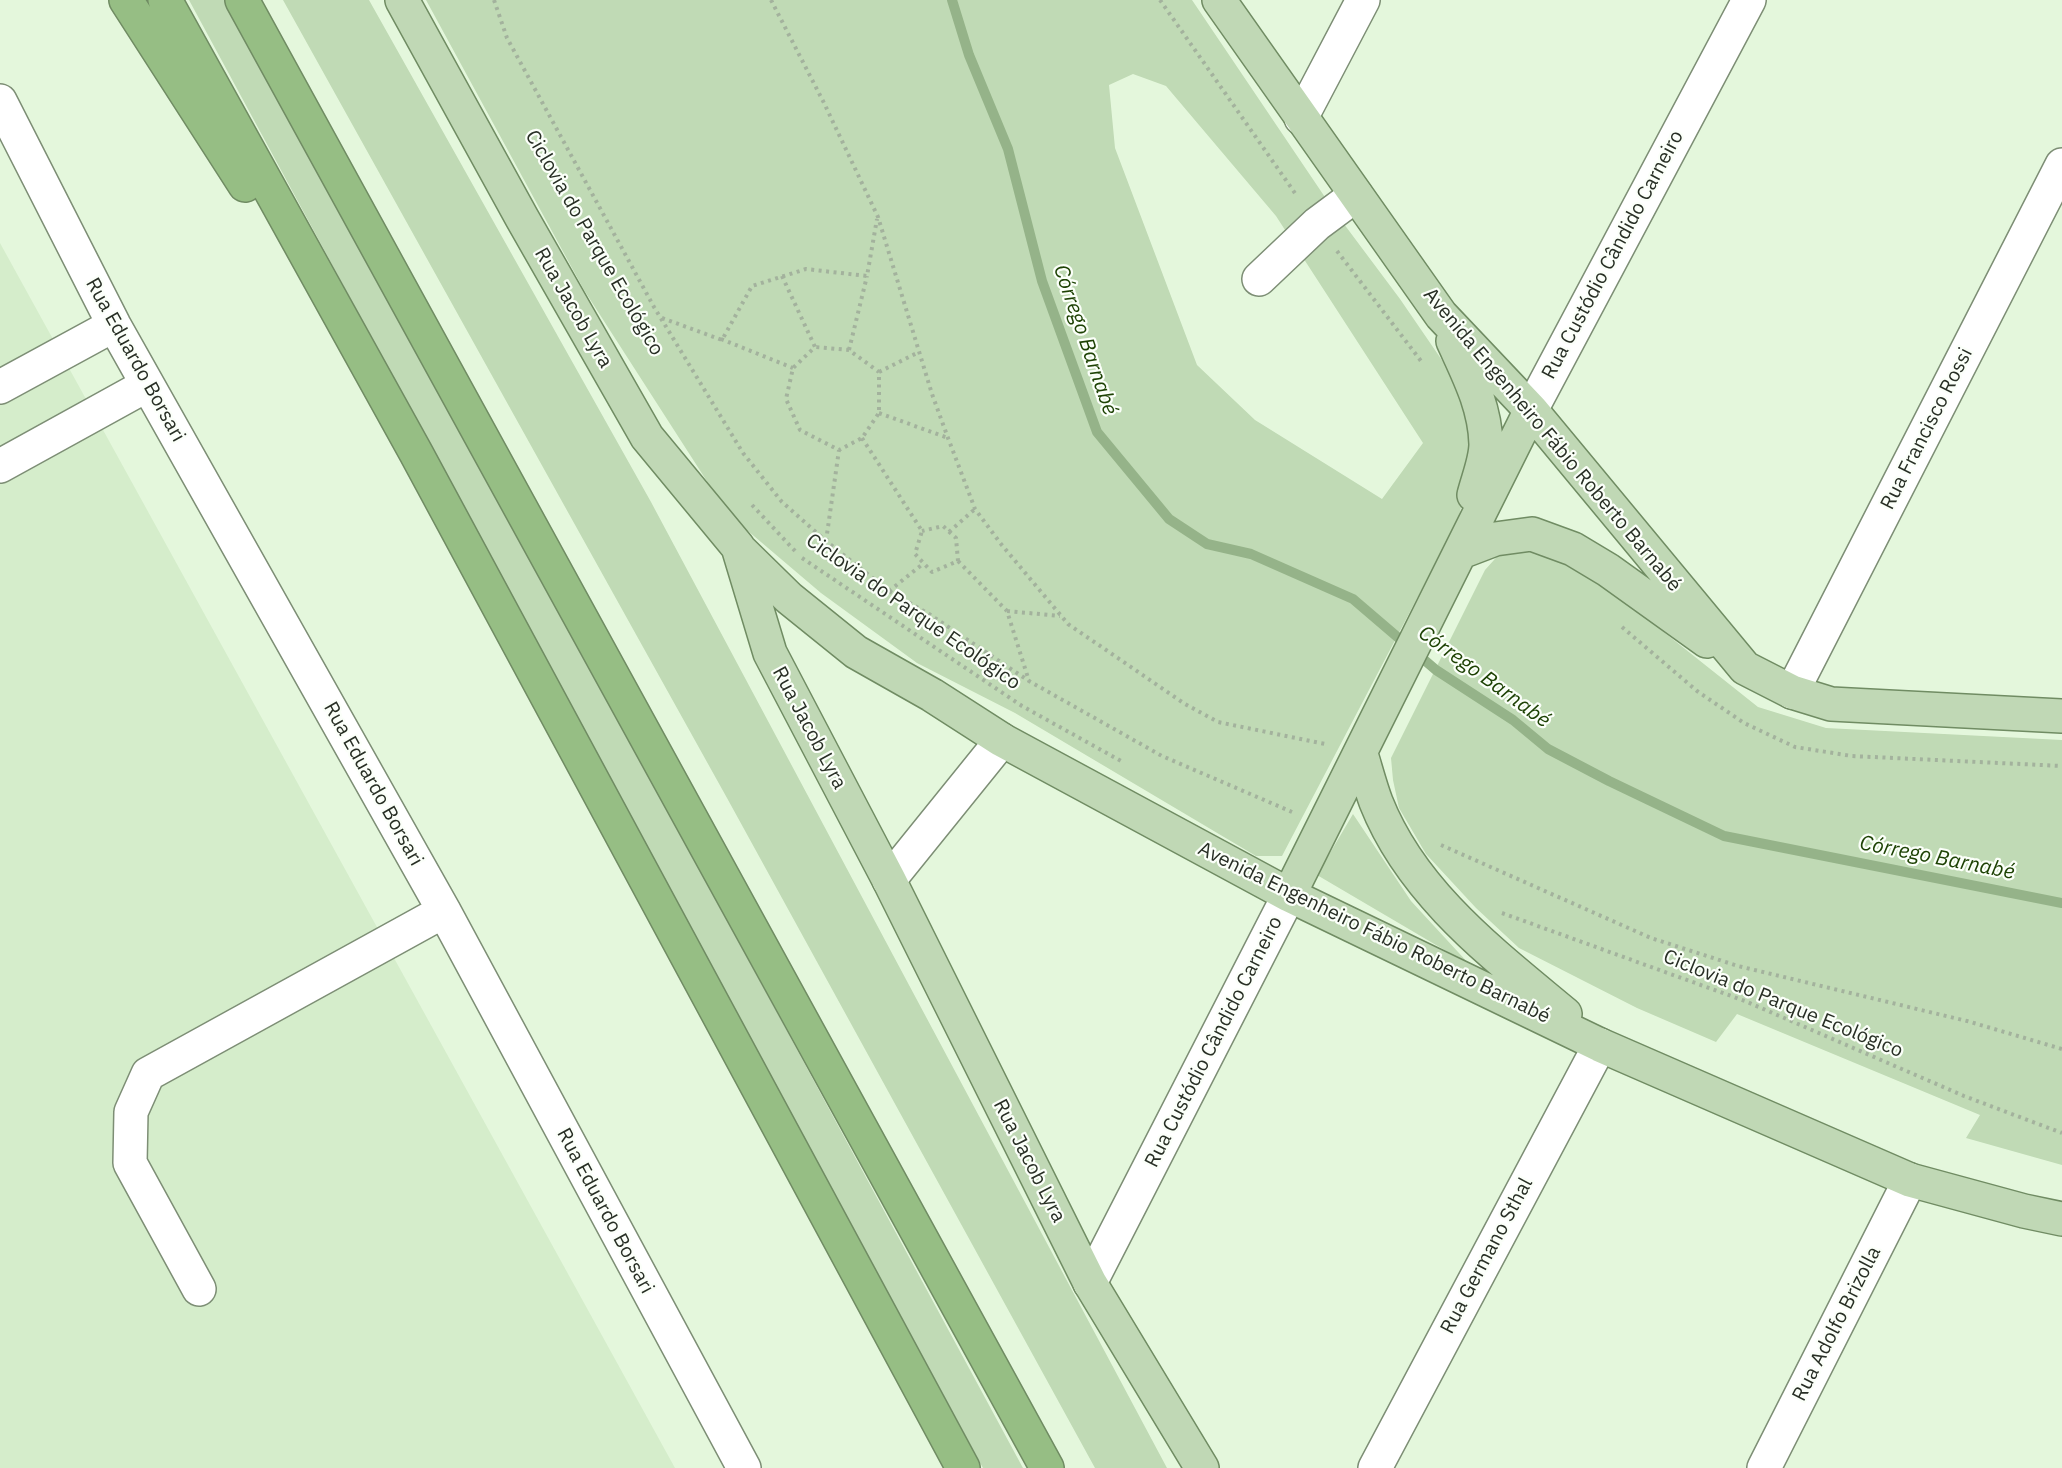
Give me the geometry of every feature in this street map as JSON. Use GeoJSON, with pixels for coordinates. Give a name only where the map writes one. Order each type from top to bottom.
{"type":"FeatureCollection","features":[{"type":"Feature","properties":{"kind":"highway"},"geometry":{"type":"LineString","coordinates":[[126,0],[416,453]]}},
{"type":"Feature","properties":{"kind":"highway"},"geometry":{"type":"LineString","coordinates":[[165,0],[416,453],[963,1468]]}},
{"type":"Feature","properties":{"kind":"highway"},"geometry":{"type":"LineString","coordinates":[[242,0],[1047,1468]]}},
{"type":"Feature","properties":{"kind":"main road","name":"Rua Jacob Lyra"},"geometry":{"type":"LineString","coordinates":[[402,0],[522,218],[647,436],[738,547],[770,653],[889,880],[1090,1283],[1202,1468]]}},
{"type":"Feature","properties":{"kind":"main road","name":"Avenida Engenheiro Fábio Roberto Barnabé"},"geometry":{"type":"LineString","coordinates":[[1220,0],[1441,315],[1531,410],[1745,668],[1792,692],[1831,704],[2062,716]]}},
{"type":"Feature","properties":{"kind":"main road"},"geometry":{"type":"LineString","coordinates":[[1441,315],[1475,390],[1482,412],[1486,446],[1456,562]]}},
{"type":"Feature","properties":{"kind":"main road","name":"Rua Custódio Cândido Carneiro"},"geometry":{"type":"LineString","coordinates":[[1289,895],[1346,750],[1376,721],[1531,410]]}},
{"type":"Feature","properties":{"kind":"main road"},"geometry":{"type":"LineString","coordinates":[[1456,562],[1495,539],[1512,535],[1532,534],[1573,549],[1608,570],[1745,668]]}},
{"type":"Feature","properties":{"kind":"main road","name":"Avenida Engenheiro Fábio Roberto Barnabé"},"geometry":{"type":"LineString","coordinates":[[738,547],[789,598],[856,652],[932,695],[1002,740],[1289,895],[1600,1045],[1910,1180],[2062,1219]]}},
{"type":"Feature","properties":{"kind":"main road"},"geometry":{"type":"LineString","coordinates":[[1346,750],[1395,842],[1435,898],[1467,931],[1600,1045]]}},
{"type":"Feature","properties":{"kind":"street"},"geometry":{"type":"LineString","coordinates":[[1301,118],[1363,0]]}},
{"type":"Feature","properties":{"kind":"street","name":"Rua Custódio Cândido Carneiro"},"geometry":{"type":"LineString","coordinates":[[1531,410],[1749,0]]}},
{"type":"Feature","properties":{"kind":"street","name":"Rua Eduardo Borsari"},"geometry":{"type":"LineString","coordinates":[[0,101],[114,325],[444,911],[744,1468]]}},
{"type":"Feature","properties":{"kind":"street","name":"Rua Francisco Rossi"},"geometry":{"type":"LineString","coordinates":[[1792,692],[2062,165]]}},
{"type":"Feature","properties":{"kind":"street"},"geometry":{"type":"LineString","coordinates":[[1259,279],[1317,224],[1356,195]]}},
{"type":"Feature","properties":{"kind":"street"},"geometry":{"type":"LineString","coordinates":[[0,387],[114,325]]}},
{"type":"Feature","properties":{"kind":"street"},"geometry":{"type":"LineString","coordinates":[[0,466],[147,385]]}},
{"type":"Feature","properties":{"kind":"street"},"geometry":{"type":"LineString","coordinates":[[889,880],[1002,740]]}},
{"type":"Feature","properties":{"kind":"street","name":"Rua Custódio Cândido Carneiro"},"geometry":{"type":"LineString","coordinates":[[1090,1283],[1289,895]]}},
{"type":"Feature","properties":{"kind":"street"},"geometry":{"type":"LineString","coordinates":[[199,1288],[130,1163],[131,1112],[148,1074],[444,911]]}},
{"type":"Feature","properties":{"kind":"street","name":"Rua Germano Sthal"},"geometry":{"type":"LineString","coordinates":[[1375,1468],[1600,1045]]}},
{"type":"Feature","properties":{"kind":"street","name":"Rua Adolfo Brizolla"},"geometry":{"type":"LineString","coordinates":[[1764,1468],[1910,1180]]}},
{"type":"Feature","properties":{"kind":"path"},"geometry":{"type":"LineString","coordinates":[[495,0],[507,38],[661,318],[742,453],[782,502],[826,541],[889,591],[929,614],[1029,681],[1162,756],[1294,813],[1299,803]]}},
{"type":"Feature","properties":{"kind":"path"},"geometry":{"type":"LineString","coordinates":[[771,0],[878,216],[948,438],[975,509],[1001,544],[1068,624],[1185,704],[1218,722],[1346,750]]}},
{"type":"Feature","properties":{"kind":"path"},"geometry":{"type":"LineString","coordinates":[[849,350],[867,276],[878,216]]}},
{"type":"Feature","properties":{"kind":"path"},"geometry":{"type":"LineString","coordinates":[[714,337],[722,339],[752,286],[806,269],[867,276]]}},
{"type":"Feature","properties":{"kind":"path"},"geometry":{"type":"LineString","coordinates":[[782,276],[815,347]]}},
{"type":"Feature","properties":{"kind":"path"},"geometry":{"type":"LineString","coordinates":[[661,318],[793,368]]}},
{"type":"Feature","properties":{"kind":"path"},"geometry":{"type":"LineString","coordinates":[[839,450],[800,430],[786,399],[793,368],[815,347],[849,350],[879,372]]}},
{"type":"Feature","properties":{"kind":"path"},"geometry":{"type":"LineString","coordinates":[[879,372],[920,352]]}},
{"type":"Feature","properties":{"kind":"path"},"geometry":{"type":"LineString","coordinates":[[839,450],[862,438],[879,413],[879,372]]}},
{"type":"Feature","properties":{"kind":"path"},"geometry":{"type":"LineString","coordinates":[[879,413],[948,438]]}},
{"type":"Feature","properties":{"kind":"path"},"geometry":{"type":"LineString","coordinates":[[862,438],[922,531],[915,554],[932,572],[958,561]]}},
{"type":"Feature","properties":{"kind":"path"},"geometry":{"type":"LineString","coordinates":[[826,541],[839,450]]}},
{"type":"Feature","properties":{"kind":"path","name":"Ciclovia do Parque Ecológico"},"geometry":{"type":"LineString","coordinates":[[747,499],[803,559],[1022,706],[1126,764]]}},
{"type":"Feature","properties":{"kind":"path"},"geometry":{"type":"LineString","coordinates":[[949,532],[975,509]]}},
{"type":"Feature","properties":{"kind":"path"},"geometry":{"type":"LineString","coordinates":[[922,531],[943,526],[956,538],[958,561],[1006,611],[1029,681]]}},
{"type":"Feature","properties":{"kind":"path"},"geometry":{"type":"LineString","coordinates":[[889,591],[924,563]]}},
{"type":"Feature","properties":{"kind":"path"},"geometry":{"type":"LineString","coordinates":[[1006,611],[1060,616]]}},
{"type":"Feature","properties":{"kind":"path"},"geometry":{"type":"LineString","coordinates":[[1437,843],[1651,938],[1738,966],[1967,1021],[2062,1048]]}},
{"type":"Feature","properties":{"kind":"path","name":"Ciclovia do Parque Ecológico"},"geometry":{"type":"LineString","coordinates":[[1501,912],[1745,1001],[1964,1096],[2062,1133]]}},
{"type":"Feature","properties":{"kind":"shaded area"},"geometry":{"type":"Polygon","coordinates":[[[189,0],[230,0],[1023,1468],[983,1468],[189,0]]]}},
{"type":"Feature","properties":{"kind":"shaded area"},"geometry":{"type":"Polygon","coordinates":[[[283,0],[369,0],[651,502],[1167,1468],[1095,1468],[727,798],[283,0]]]}},
{"type":"Feature","properties":{"kind":"shaded area"},"geometry":{"type":"Polygon","coordinates":[[[426,0],[1192,0],[1335,212],[1400,299],[1448,369],[1469,412],[1470,471],[1458,520],[1282,856],[1256,856],[1015,713],[917,663],[821,593],[728,514],[584,290],[426,0]],[[1133,74],[1109,85],[1115,148],[1197,365],[1255,420],[1382,499],[1423,443],[1276,216],[1166,86],[1133,74]]]}},
{"type":"Feature","properties":{"kind":"shaded area"},"geometry":{"type":"Polygon","coordinates":[[[0,243],[675,1468],[0,1468],[0,243]]]}},
{"type":"Feature","properties":{"kind":"shaded area"},"geometry":{"type":"Polygon","coordinates":[[[1520,546],[1577,563],[1758,707],[1826,728],[2062,740],[2062,1165],[1966,1138],[1980,1115],[1737,1014],[1716,1042],[1637,1008],[1519,948],[1476,908],[1426,854],[1399,808],[1391,758],[1485,570],[1502,551],[1520,546]]]}},
{"type":"Feature","properties":{"kind":"shaded area"},"geometry":{"type":"Polygon","coordinates":[[[1353,814],[1411,901],[1470,965],[1317,875],[1353,814]]]}},
{"type":"Feature","properties":{"kind":"waterway","name":"Córrego Barnabé"},"geometry":{"type":"LineString","coordinates":[[952,0],[969,55],[1008,149],[1042,281],[1097,432],[1169,519],[1207,544],[1251,554],[1353,599],[1436,670],[1513,720],[1548,749],[1724,836],[2062,903]]}}]}
